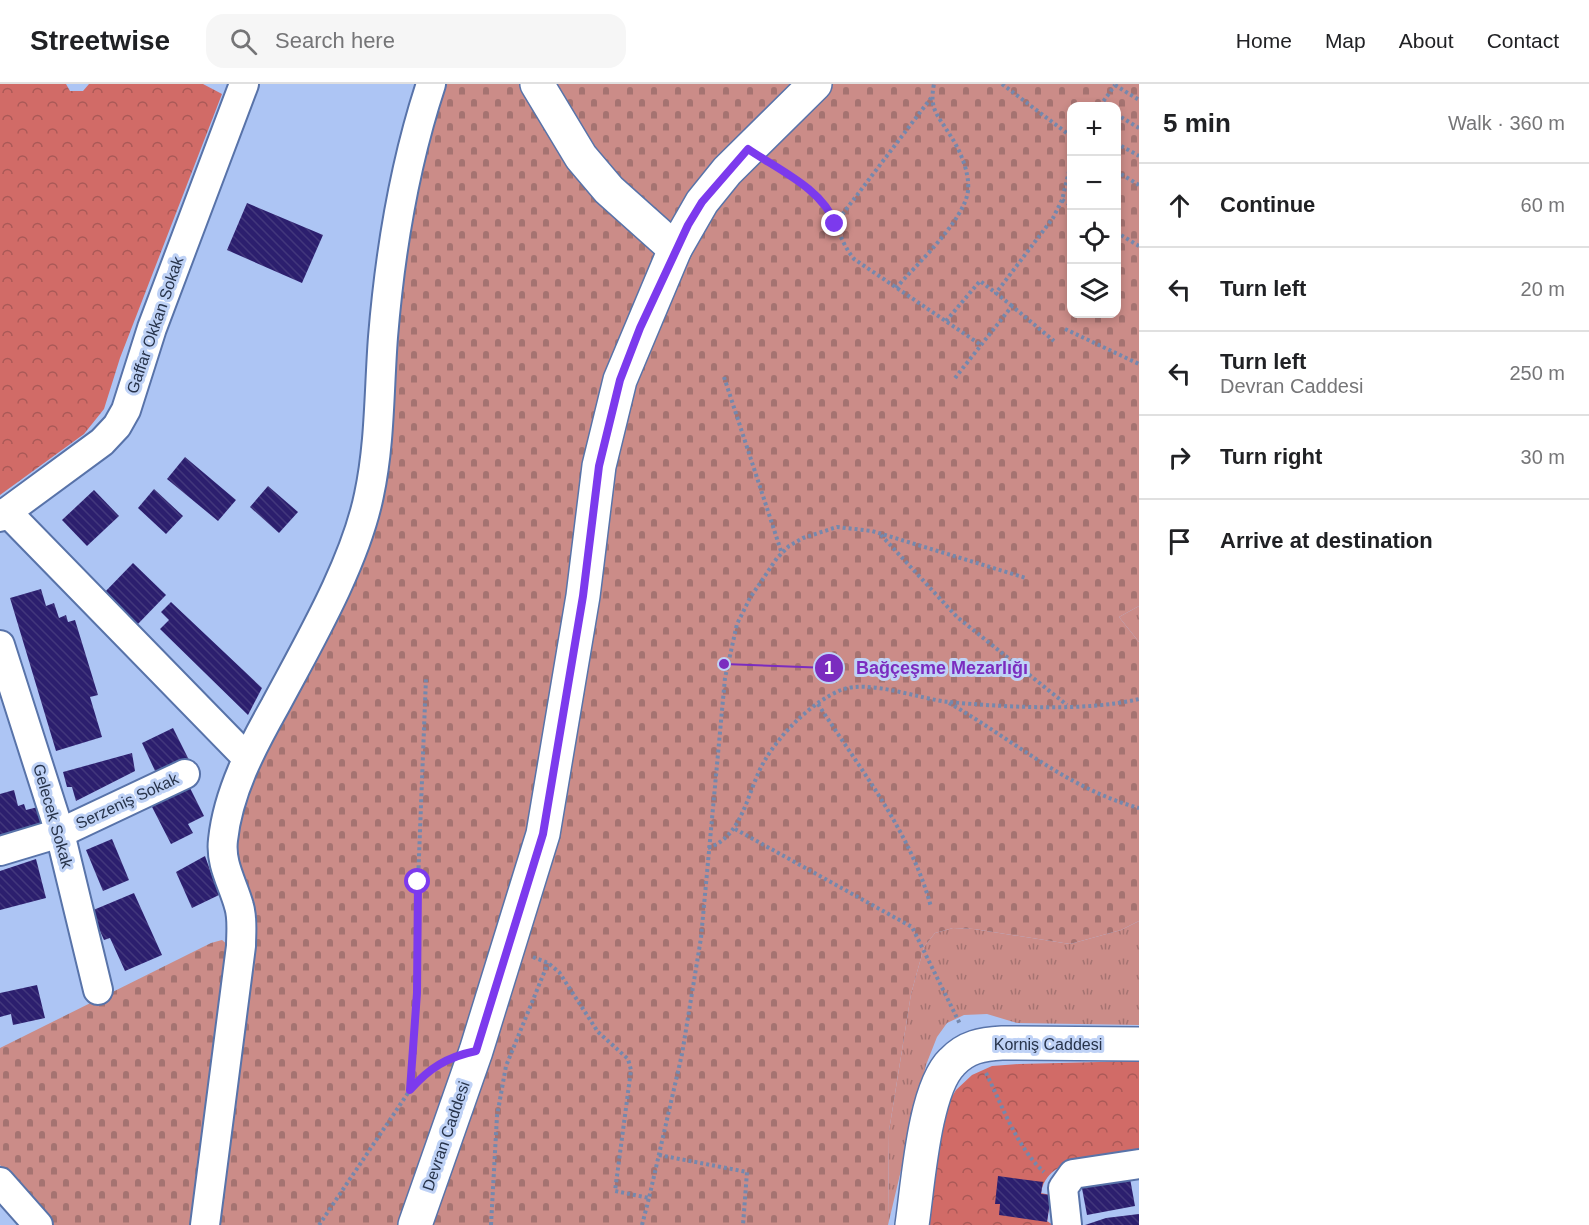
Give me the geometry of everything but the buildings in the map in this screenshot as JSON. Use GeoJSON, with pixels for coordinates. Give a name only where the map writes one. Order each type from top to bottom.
{"type":"FeatureCollection","features":[{"type":"Feature","properties":{"kind":"main road"},"geometry":{"type":"LineString","coordinates":[[537,84],[581,157],[609,190],[675,249]]}},
{"type":"Feature","properties":{"kind":"main road","name":"Devran Caddesi"},"geometry":{"type":"LineString","coordinates":[[415,1225],[476,1051],[543,834],[583,596],[599,466],[620,380],[675,249],[702,202],[748,149],[816,84]]}},
{"type":"Feature","properties":{"kind":"main road","name":"Korniş Caddesi"},"geometry":{"type":"LineString","coordinates":[[912,1225],[935,1094],[951,1062],[972,1048],[1002,1043],[1139,1044]]}},
{"type":"Feature","properties":{"kind":"street","name":"Gaffar Okkan Sokak"},"geometry":{"type":"LineString","coordinates":[[4,515],[102,442],[117,426],[126,410],[152,328],[244,84]]}},
{"type":"Feature","properties":{"kind":"street"},"geometry":{"type":"LineString","coordinates":[[205,1225],[241,946],[239,906],[229,882],[222,843],[247,758],[309,642],[342,573],[369,497],[375,454],[388,283],[397,225],[419,121],[431,84]]}},
{"type":"Feature","properties":{"kind":"street"},"geometry":{"type":"LineString","coordinates":[[4,515],[247,758]]}},
{"type":"Feature","properties":{"kind":"street","name":"Gelecek Sokak"},"geometry":{"type":"LineString","coordinates":[[0,645],[60,833],[98,990]]}},
{"type":"Feature","properties":{"kind":"street","name":"Serzeniş Sokak"},"geometry":{"type":"LineString","coordinates":[[0,851],[60,833],[185,774]]}},
{"type":"Feature","properties":{"kind":"street"},"geometry":{"type":"LineString","coordinates":[[1067,1225],[1063,1188],[1073,1174],[1139,1164]]}},
{"type":"Feature","properties":{"kind":"street"},"geometry":{"type":"LineString","coordinates":[[0,1182],[38,1225]]}},
{"type":"Feature","properties":{"kind":"path"},"geometry":{"type":"LineString","coordinates":[[896,288],[953,221],[964,206],[968,193],[968,178],[960,153],[932,106],[934,84]]}},
{"type":"Feature","properties":{"kind":"path"},"geometry":{"type":"LineString","coordinates":[[1002,84],[1067,134]]}},
{"type":"Feature","properties":{"kind":"path"},"geometry":{"type":"LineString","coordinates":[[1104,102],[1115,84],[1139,100]]}},
{"type":"Feature","properties":{"kind":"path"},"geometry":{"type":"LineString","coordinates":[[835,224],[932,97]]}},
{"type":"Feature","properties":{"kind":"path"},"geometry":{"type":"LineString","coordinates":[[1121,117],[1139,128]]}},
{"type":"Feature","properties":{"kind":"path"},"geometry":{"type":"LineString","coordinates":[[1121,145],[1139,156]]}},
{"type":"Feature","properties":{"kind":"path"},"geometry":{"type":"LineString","coordinates":[[748,149],[810,190],[825,207],[835,224],[843,246],[854,259],[981,345]]}},
{"type":"Feature","properties":{"kind":"path"},"geometry":{"type":"LineString","coordinates":[[1121,174],[1139,185]]}},
{"type":"Feature","properties":{"kind":"path"},"geometry":{"type":"LineString","coordinates":[[996,293],[1053,218],[1062,200],[1067,177]]}},
{"type":"Feature","properties":{"kind":"path"},"geometry":{"type":"LineString","coordinates":[[1062,200],[1067,203]]}},
{"type":"Feature","properties":{"kind":"path"},"geometry":{"type":"LineString","coordinates":[[1121,235],[1139,246]]}},
{"type":"Feature","properties":{"kind":"path"},"geometry":{"type":"LineString","coordinates":[[946,321],[980,281],[1054,341]]}},
{"type":"Feature","properties":{"kind":"path"},"geometry":{"type":"LineString","coordinates":[[955,378],[1012,306]]}},
{"type":"Feature","properties":{"kind":"path"},"geometry":{"type":"LineString","coordinates":[[1065,329],[1139,364]]}},
{"type":"Feature","properties":{"kind":"path"},"geometry":{"type":"LineString","coordinates":[[724,377],[782,554]]}},
{"type":"Feature","properties":{"kind":"path"},"geometry":{"type":"LineString","coordinates":[[642,1225],[682,1054],[701,938],[725,678],[738,624],[750,598],[782,554],[803,538],[837,527],[853,527],[880,533],[1026,578]]}},
{"type":"Feature","properties":{"kind":"path"},"geometry":{"type":"LineString","coordinates":[[880,533],[957,617],[1068,706]]}},
{"type":"Feature","properties":{"kind":"path"},"geometry":{"type":"LineString","coordinates":[[410,1090],[417,993],[418,882],[426,678]]}},
{"type":"Feature","properties":{"kind":"path"},"geometry":{"type":"LineString","coordinates":[[708,848],[727,839],[735,829],[766,759],[790,729],[818,704],[838,691],[857,687],[948,702],[1068,706],[1139,699]]}},
{"type":"Feature","properties":{"kind":"path"},"geometry":{"type":"LineString","coordinates":[[948,702],[980,720],[1070,780],[1101,796],[1139,808]]}},
{"type":"Feature","properties":{"kind":"path"},"geometry":{"type":"LineString","coordinates":[[818,704],[909,846],[922,873],[931,907]]}},
{"type":"Feature","properties":{"kind":"path"},"geometry":{"type":"LineString","coordinates":[[735,829],[912,927],[972,1048],[1035,1163],[1063,1188]]}},
{"type":"Feature","properties":{"kind":"path"},"geometry":{"type":"LineString","coordinates":[[491,1225],[497,1116],[506,1066],[548,963],[559,972],[598,1032],[628,1059],[631,1070],[615,1191],[649,1198]]}},
{"type":"Feature","properties":{"kind":"path"},"geometry":{"type":"LineString","coordinates":[[319,1225],[410,1090],[423,1076],[450,1057],[476,1051]]}},
{"type":"Feature","properties":{"kind":"path"},"geometry":{"type":"LineString","coordinates":[[658,1155],[747,1172],[743,1225]]}},
{"type":"Feature","properties":{"kind":"green space"},"geometry":{"type":"Polygon","coordinates":[[[0,84],[66,84],[70,91],[83,91],[89,84],[203,84],[222,94],[120,358],[104,409],[84,434],[0,495],[0,84]]]}},
{"type":"Feature","properties":{"kind":"green space"},"geometry":{"type":"Polygon","coordinates":[[[444,84],[1139,84],[1139,606],[1119,617],[1139,642],[1139,921],[1121,930],[1070,944],[974,929],[953,928],[935,933],[924,947],[911,994],[889,1131],[888,1225],[214,1225],[233,839],[258,765],[356,577],[373,536],[385,486],[403,246],[423,145],[444,84]]]}},
{"type":"Feature","properties":{"kind":"green space"},"geometry":{"type":"Polygon","coordinates":[[[1139,606],[1139,642],[1119,617],[1139,606]]]}},
{"type":"Feature","properties":{"kind":"green space"},"geometry":{"type":"Polygon","coordinates":[[[1139,921],[1139,1025],[1017,1023],[987,1014],[964,1015],[947,1023],[937,1037],[926,1065],[888,1225],[889,1131],[911,994],[924,947],[935,933],[953,928],[974,929],[1070,944],[1121,930],[1139,921]]]}},
{"type":"Feature","properties":{"kind":"green space"},"geometry":{"type":"Polygon","coordinates":[[[222,940],[228,945],[195,1225],[53,1225],[0,1165],[0,1048],[211,943],[222,940]]]}},
{"type":"Feature","properties":{"kind":"green space"},"geometry":{"type":"Polygon","coordinates":[[[1139,1061],[1139,1153],[1081,1159],[1055,1170],[1046,1180],[1041,1193],[1051,1195],[1047,1221],[1053,1225],[926,1225],[944,1110],[956,1090],[972,1075],[992,1066],[1139,1061]]]}},
{"type":"Feature","properties":{"kind":"place","name":"Bağçeşme Mezarlığı"},"geometry":{"type":"Point","coordinates":[724,664]}},
{"type":"Feature","properties":{"kind":"route"},"geometry":{"type":"LineString","coordinates":[[418,882],[417,993],[410,1090],[436,1065],[450,1057],[476,1051],[510,947],[549,806],[583,596],[599,466],[608,426],[620,380],[675,249],[702,202],[748,149],[810,190],[825,207],[835,224]]}}]}
